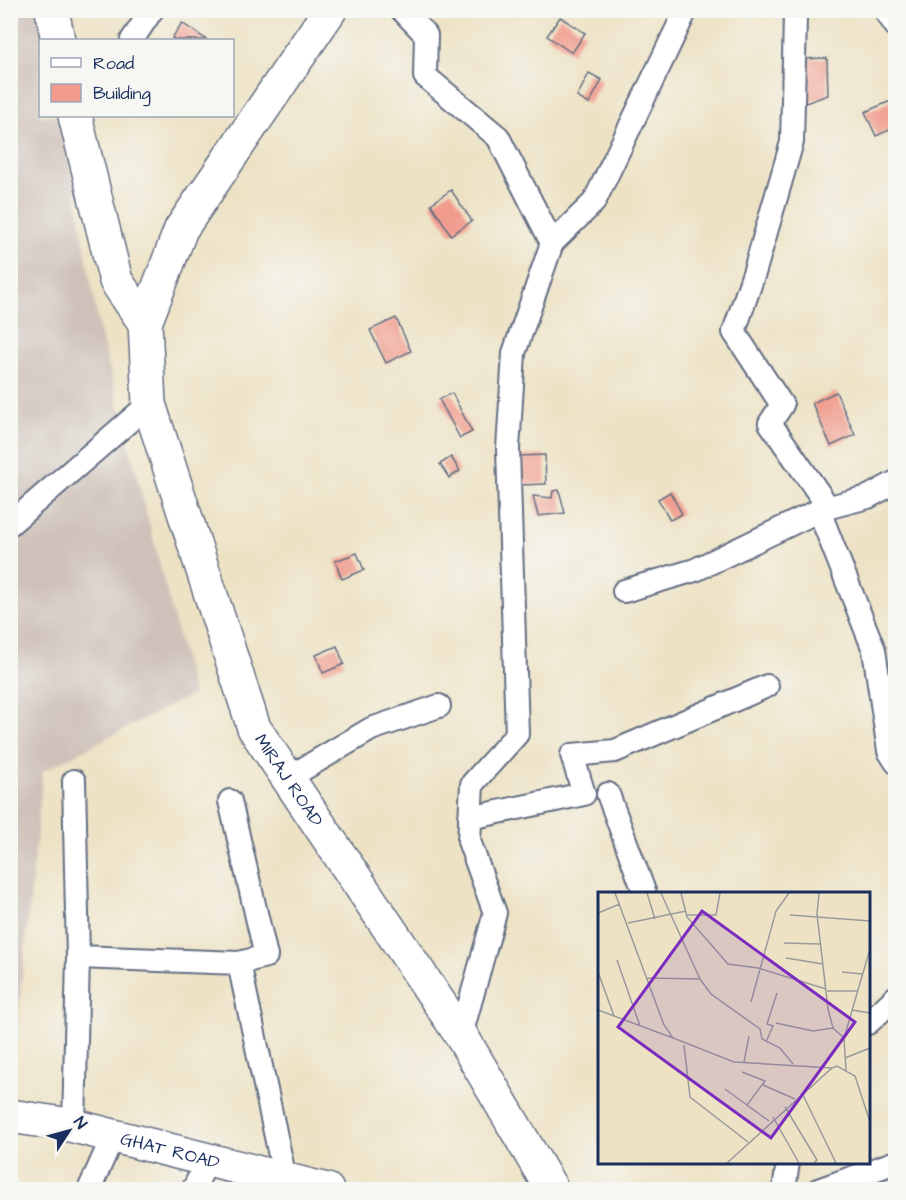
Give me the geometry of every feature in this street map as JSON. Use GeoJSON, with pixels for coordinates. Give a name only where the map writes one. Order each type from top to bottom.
{"type":"FeatureCollection","features":[{"type":"Feature","properties":{"kind":"main road"},"geometry":{"type":"LineString","coordinates":[[52,10],[58,39]]}},
{"type":"Feature","properties":{"kind":"main road"},"geometry":{"type":"LineString","coordinates":[[145,323],[181,230],[330,10]]}},
{"type":"Feature","properties":{"kind":"main road"},"geometry":{"type":"LineString","coordinates":[[77,117],[116,281],[145,323]]}},
{"type":"Feature","properties":{"kind":"main road","name":"MIRAJ ROAD"},"geometry":{"type":"LineString","coordinates":[[145,323],[149,404],[254,728],[461,1035],[552,1190]]}},
{"type":"Feature","properties":{"kind":"main road","name":"GHAT ROAD"},"geometry":{"type":"LineString","coordinates":[[10,1116],[74,1126],[327,1190]]}},
{"type":"Feature","properties":{"kind":"street"},"geometry":{"type":"LineString","coordinates":[[133,39],[152,10]]}},
{"type":"Feature","properties":{"kind":"street"},"geometry":{"type":"LineString","coordinates":[[402,10],[426,35],[425,76],[498,137],[552,243]]}},
{"type":"Feature","properties":{"kind":"street"},"geometry":{"type":"LineString","coordinates":[[461,1035],[495,913],[469,841],[472,784],[517,734],[508,449],[514,353],[552,243],[594,202],[686,10]]}},
{"type":"Feature","properties":{"kind":"street"},"geometry":{"type":"LineString","coordinates":[[797,10],[792,142],[755,270],[734,332],[782,405],[770,423],[822,498],[823,521],[874,650],[889,751],[896,762]]}},
{"type":"Feature","properties":{"kind":"street"},"geometry":{"type":"LineString","coordinates":[[885,10],[896,26]]}},
{"type":"Feature","properties":{"kind":"street"},"geometry":{"type":"LineString","coordinates":[[10,524],[149,404]]}},
{"type":"Feature","properties":{"kind":"street"},"geometry":{"type":"LineString","coordinates":[[624,591],[696,570],[822,509],[868,497],[896,482]]}},
{"type":"Feature","properties":{"kind":"street"},"geometry":{"type":"LineString","coordinates":[[470,818],[584,794],[572,755],[615,751],[767,686]]}},
{"type":"Feature","properties":{"kind":"street"},"geometry":{"type":"LineString","coordinates":[[288,778],[371,729],[439,706]]}},
{"type":"Feature","properties":{"kind":"street"},"geometry":{"type":"LineString","coordinates":[[74,781],[78,957],[74,1126]]}},
{"type":"Feature","properties":{"kind":"street"},"geometry":{"type":"LineString","coordinates":[[608,794],[644,892]]}},
{"type":"Feature","properties":{"kind":"street"},"geometry":{"type":"LineString","coordinates":[[78,957],[239,963],[266,956],[230,801]]}},
{"type":"Feature","properties":{"kind":"street"},"geometry":{"type":"LineString","coordinates":[[239,963],[285,1179]]}},
{"type":"Feature","properties":{"kind":"street"},"geometry":{"type":"LineString","coordinates":[[870,1021],[896,997]]}},
{"type":"Feature","properties":{"kind":"street"},"geometry":{"type":"LineString","coordinates":[[89,1190],[113,1136]]}},
{"type":"Feature","properties":{"kind":"street"},"geometry":{"type":"LineString","coordinates":[[193,1190],[208,1160]]}},
{"type":"Feature","properties":{"kind":"street"},"geometry":{"type":"LineString","coordinates":[[818,1190],[896,1162]]}},
{"type":"Feature","properties":{"kind":"street"},"geometry":{"type":"LineString","coordinates":[[784,1190],[788,1164]]}},
{"type":"Feature","properties":{"kind":"shaded area"},"geometry":{"type":"Polygon","coordinates":[[[44,10],[49,39],[39,39],[39,117],[62,117],[99,328],[193,694],[43,771],[11,1089],[10,11],[44,10]]]}},
{"type":"Feature","properties":{"kind":"building"},"geometry":{"type":"Polygon","coordinates":[[[560,17],[585,33],[572,53],[547,36],[560,17]]]}},
{"type":"Feature","properties":{"kind":"building"},"geometry":{"type":"Polygon","coordinates":[[[182,23],[206,39],[174,39],[172,38],[182,23]]]}},
{"type":"Feature","properties":{"kind":"building"},"geometry":{"type":"Polygon","coordinates":[[[827,58],[828,95],[803,104],[801,59],[827,58]]]}},
{"type":"Feature","properties":{"kind":"building"},"geometry":{"type":"Polygon","coordinates":[[[589,73],[602,80],[589,104],[577,97],[589,73]]]}},
{"type":"Feature","properties":{"kind":"building"},"geometry":{"type":"Polygon","coordinates":[[[893,100],[896,104],[896,127],[876,136],[865,112],[893,100]]]}},
{"type":"Feature","properties":{"kind":"building"},"geometry":{"type":"Polygon","coordinates":[[[451,190],[472,221],[451,235],[431,204],[451,190]]]}},
{"type":"Feature","properties":{"kind":"building"},"geometry":{"type":"Polygon","coordinates":[[[396,318],[411,351],[386,363],[370,330],[396,318]]]}},
{"type":"Feature","properties":{"kind":"building"},"geometry":{"type":"Polygon","coordinates":[[[836,392],[855,435],[831,446],[812,403],[836,392]]]}},
{"type":"Feature","properties":{"kind":"building"},"geometry":{"type":"Polygon","coordinates":[[[452,393],[472,432],[460,438],[439,399],[452,393]]]}},
{"type":"Feature","properties":{"kind":"building"},"geometry":{"type":"Polygon","coordinates":[[[545,455],[546,484],[521,485],[519,456],[545,455]]]}},
{"type":"Feature","properties":{"kind":"building"},"geometry":{"type":"Polygon","coordinates":[[[451,457],[460,471],[449,478],[440,464],[451,457]]]}},
{"type":"Feature","properties":{"kind":"building"},"geometry":{"type":"Polygon","coordinates":[[[559,490],[565,513],[538,516],[533,496],[552,498],[553,491],[559,490]]]}},
{"type":"Feature","properties":{"kind":"building"},"geometry":{"type":"Polygon","coordinates":[[[670,492],[682,514],[670,520],[658,499],[670,492]]]}},
{"type":"Feature","properties":{"kind":"building"},"geometry":{"type":"Polygon","coordinates":[[[357,553],[364,570],[342,579],[335,561],[357,553]]]}},
{"type":"Feature","properties":{"kind":"building"},"geometry":{"type":"Polygon","coordinates":[[[337,646],[344,664],[323,673],[316,655],[337,646]]]}}]}
